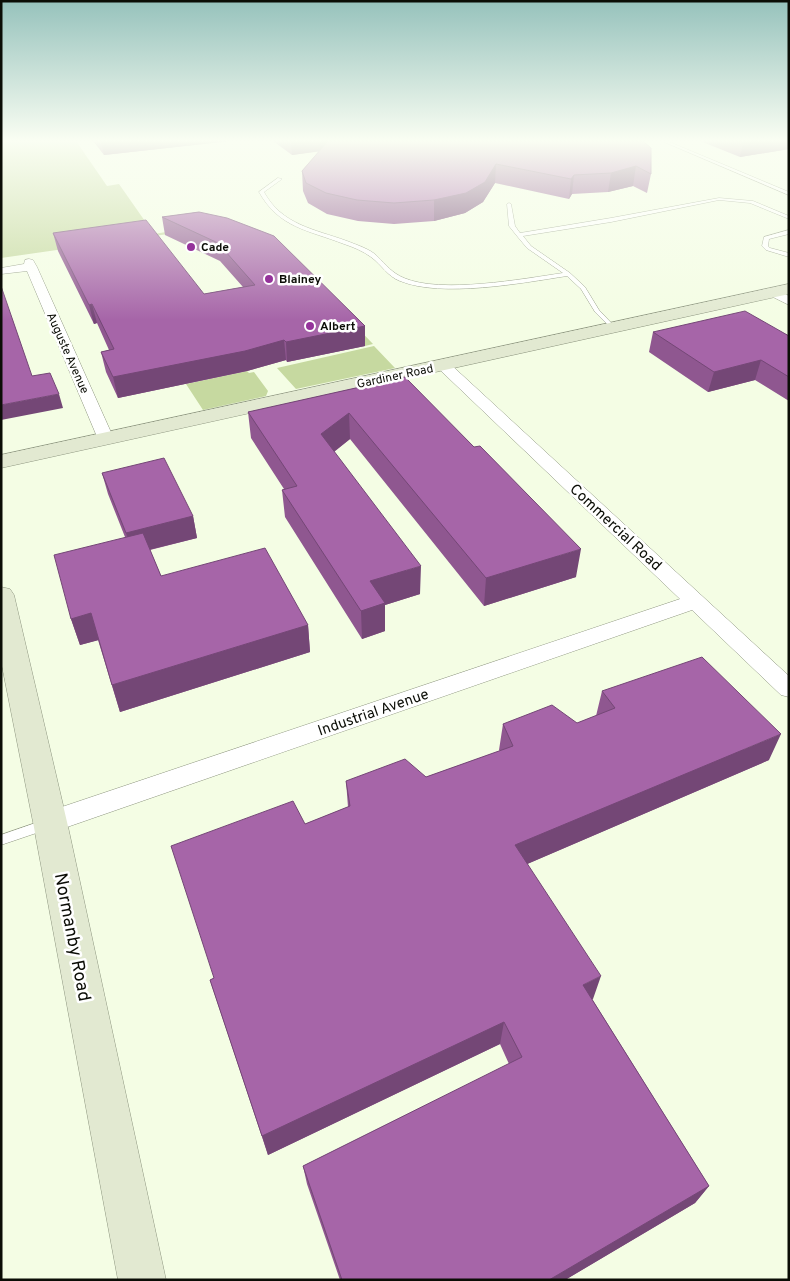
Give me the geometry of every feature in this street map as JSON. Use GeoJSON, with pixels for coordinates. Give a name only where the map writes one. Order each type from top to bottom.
{"type":"FeatureCollection","features":[{"type":"Feature","properties":{"kind":"street","name":"Auguste Avenue"},"geometry":{"type":"LineString","coordinates":[[2,270],[30,265],[106,440]]}},
{"type":"Feature","properties":{"kind":"street","name":"Gardiner Road"},"geometry":{"type":"LineString","coordinates":[[1,462],[613,328],[784,294]]}},
{"type":"Feature","properties":{"kind":"street","name":"Commercial Road"},"geometry":{"type":"LineString","coordinates":[[443,366],[789,689]]}},
{"type":"Feature","properties":{"kind":"street","name":"Normanby Road"},"geometry":{"type":"LineString","coordinates":[[1,595],[50,822],[142,1280]]}},
{"type":"Feature","properties":{"kind":"street","name":"Industrial Avenue"},"geometry":{"type":"LineString","coordinates":[[50,822],[696,601]]}},
{"type":"Feature","properties":{"kind":"lane"},"geometry":{"type":"LineString","coordinates":[[264,201],[281,216],[314,232],[374,256],[397,278],[422,285],[452,287],[495,284],[568,274]]}},
{"type":"Feature","properties":{"kind":"lane"},"geometry":{"type":"LineString","coordinates":[[519,235],[710,201]]}},
{"type":"Feature","properties":{"kind":"lane"},"geometry":{"type":"LineString","coordinates":[[738,201],[751,202],[789,218]]}},
{"type":"Feature","properties":{"kind":"lane"},"geometry":{"type":"LineString","coordinates":[[509,204],[512,226],[529,247],[568,274],[583,288],[597,311],[613,328]]}},
{"type":"Feature","properties":{"kind":"lane"},"geometry":{"type":"LineString","coordinates":[[789,232],[766,238],[765,246],[768,249],[789,255]]}},
{"type":"Feature","properties":{"kind":"lane"},"geometry":{"type":"LineString","coordinates":[[1,840],[50,822]]}},
{"type":"Feature","properties":{"kind":"green space"},"geometry":{"type":"Polygon","coordinates":[[[1,201],[131,201],[154,234],[202,226],[322,291],[373,344],[365,346],[189,231],[1,258],[1,201]]]}},
{"type":"Feature","properties":{"kind":"green space"},"geometry":{"type":"Polygon","coordinates":[[[374,346],[395,368],[296,389],[277,368],[374,346]]]}},
{"type":"Feature","properties":{"kind":"green space"},"geometry":{"type":"Polygon","coordinates":[[[247,371],[249,373],[254,372],[268,391],[266,396],[203,410],[186,384],[247,371]]]}},
{"type":"Feature","properties":{"kind":"building"},"geometry":{"type":"Polygon","coordinates":[[[367,201],[424,201],[394,203],[367,201]]]}},
{"type":"Feature","properties":{"kind":"building"},"geometry":{"type":"Polygon","coordinates":[[[199,212],[227,218],[274,236],[365,326],[286,342],[284,340],[245,351],[113,377],[101,352],[114,349],[92,304],[89,305],[53,233],[146,220],[204,294],[255,285],[218,243],[162,217],[199,212]]]}},
{"type":"Feature","properties":{"kind":"building"},"geometry":{"type":"Polygon","coordinates":[[[1,286],[32,376],[50,373],[59,394],[1,405],[1,286]]]}},
{"type":"Feature","properties":{"kind":"building"},"geometry":{"type":"Polygon","coordinates":[[[745,311],[789,336],[789,377],[761,360],[714,372],[653,332],[745,311]]]}},
{"type":"Feature","properties":{"kind":"building"},"geometry":{"type":"Polygon","coordinates":[[[405,377],[474,447],[480,446],[581,549],[486,578],[349,413],[321,434],[421,566],[370,581],[385,603],[361,611],[282,490],[297,486],[248,412],[405,377]]]}},
{"type":"Feature","properties":{"kind":"building"},"geometry":{"type":"Polygon","coordinates":[[[164,458],[193,516],[126,533],[102,473],[164,458]]]}},
{"type":"Feature","properties":{"kind":"building"},"geometry":{"type":"Polygon","coordinates":[[[143,533],[161,576],[265,548],[308,625],[112,685],[91,613],[71,619],[54,555],[143,533]]]}},
{"type":"Feature","properties":{"kind":"building"},"geometry":{"type":"Polygon","coordinates":[[[702,657],[781,734],[515,845],[601,976],[583,985],[709,1186],[549,1280],[342,1280],[303,1166],[522,1057],[504,1022],[262,1136],[210,980],[214,978],[171,846],[293,801],[305,824],[350,806],[346,781],[405,759],[426,777],[513,746],[503,724],[552,705],[577,723],[615,708],[602,691],[702,657]]]}},
{"type":"Feature","properties":{"kind":"place","name":"Cade"},"geometry":{"type":"Point","coordinates":[191,247]}},
{"type":"Feature","properties":{"kind":"place","name":"Blainey"},"geometry":{"type":"Point","coordinates":[269,279]}},
{"type":"Feature","properties":{"kind":"place","name":"Albert"},"geometry":{"type":"Point","coordinates":[310,326]}}]}
